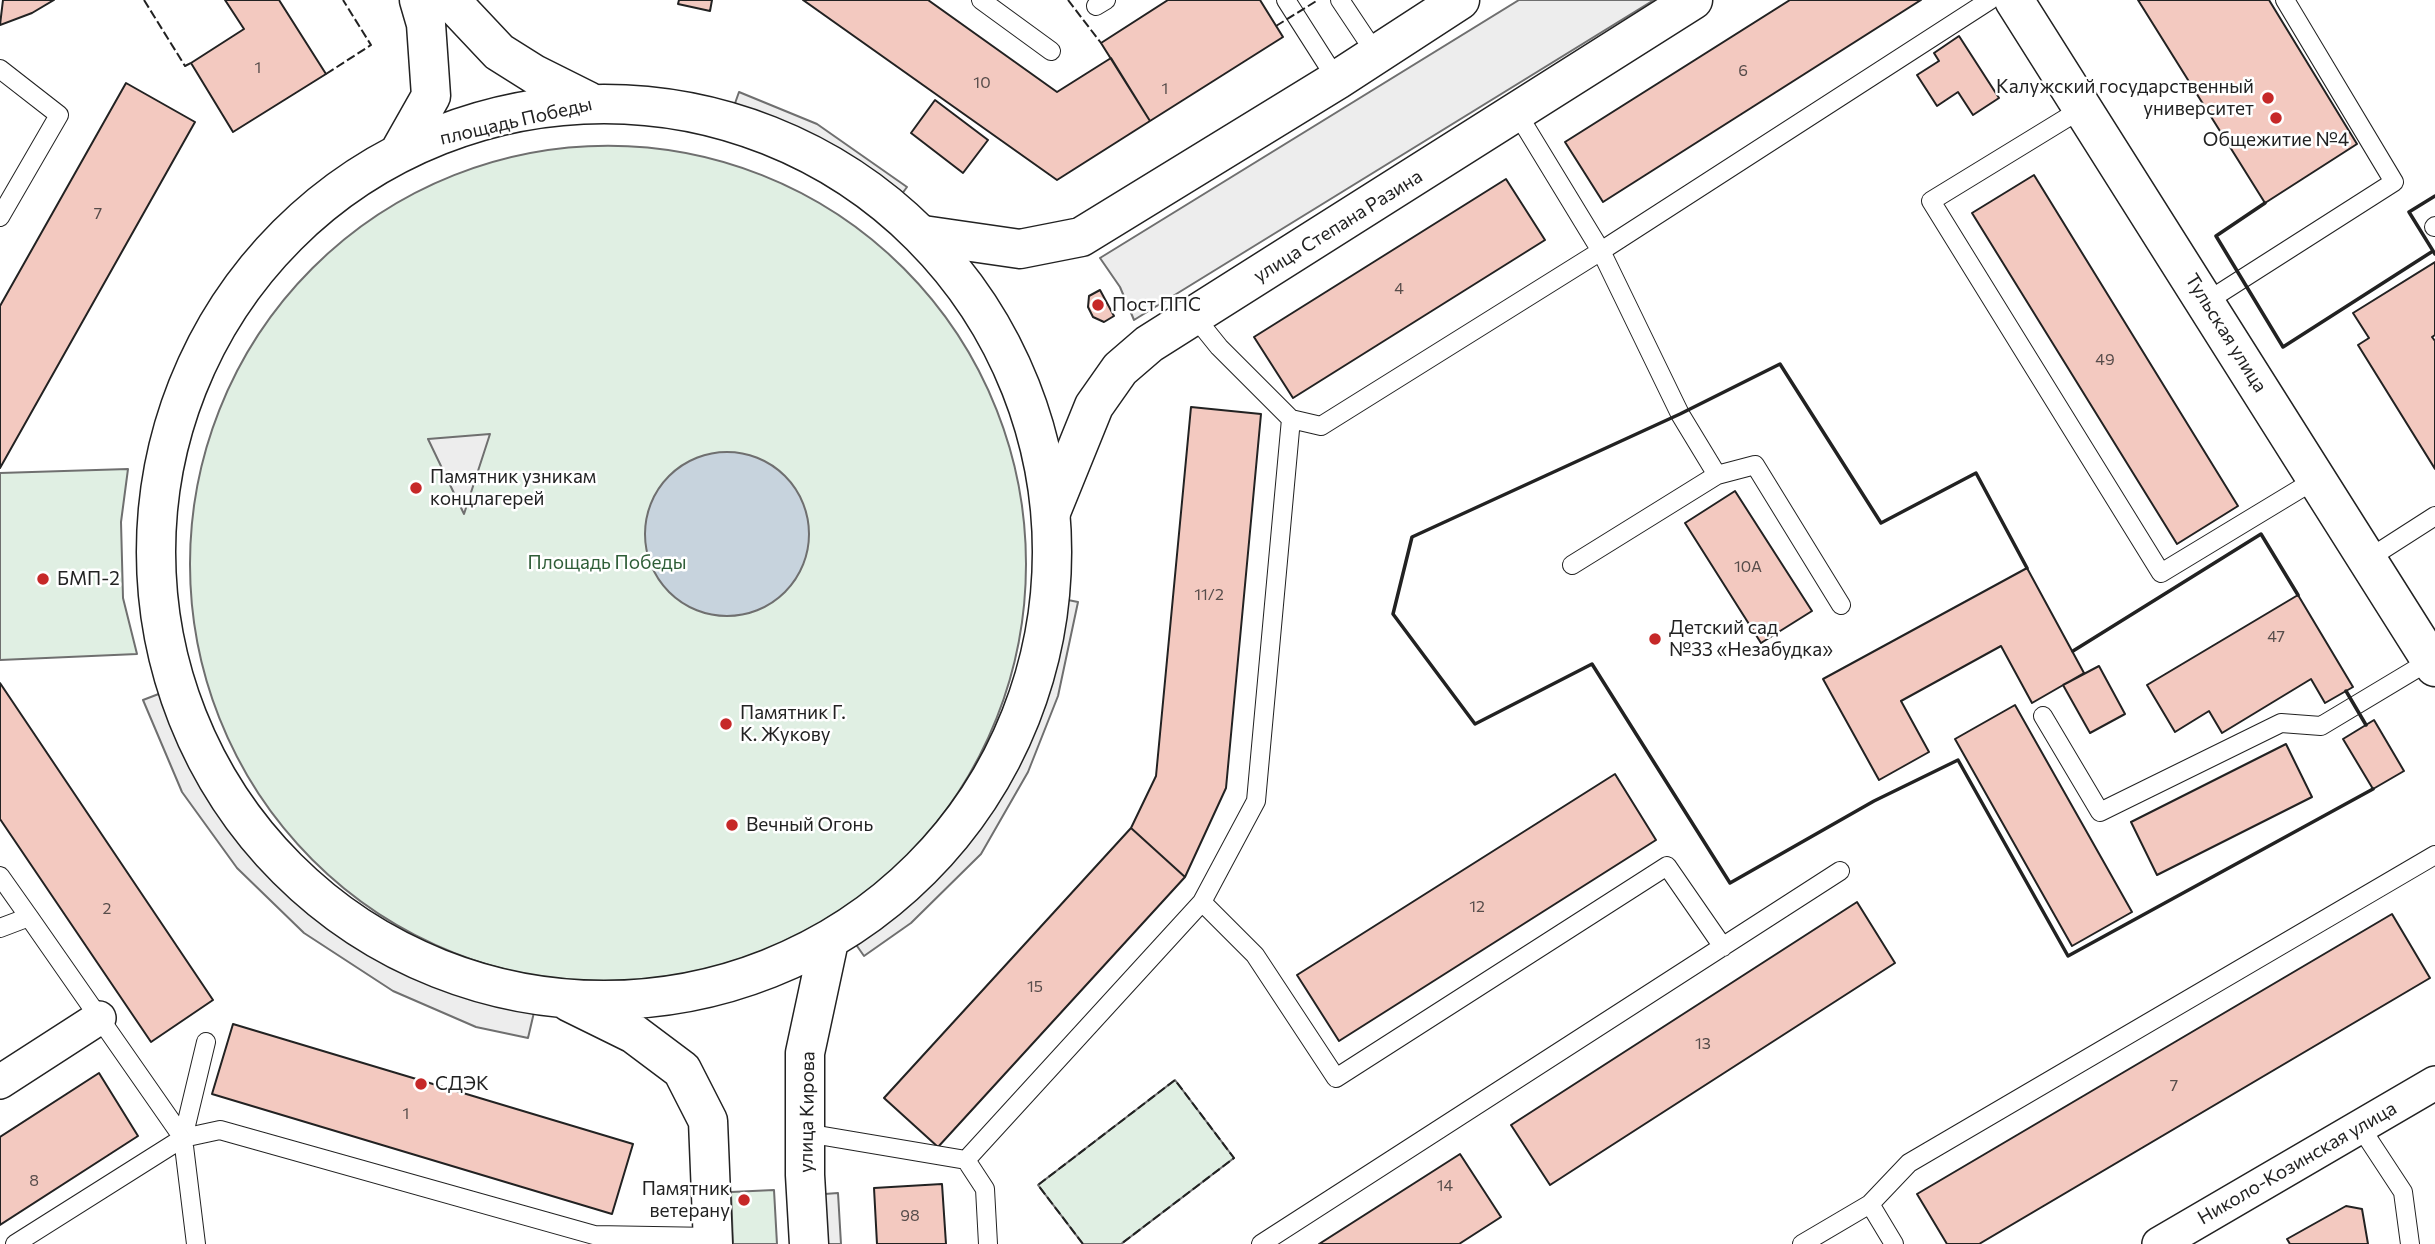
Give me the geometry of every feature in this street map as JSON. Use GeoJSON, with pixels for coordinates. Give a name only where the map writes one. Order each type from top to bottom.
{"type":"FeatureCollection","features":[{"type":"Feature","properties":{"kind":"main road"},"geometry":{"type":"LineString","coordinates":[[401,149],[431,96],[426,24],[419,0]]}},
{"type":"Feature","properties":{"kind":"main road"},"geometry":{"type":"LineString","coordinates":[[450,0],[499,52],[534,74],[588,101]]}},
{"type":"Feature","properties":{"kind":"main road"},"geometry":{"type":"LineString","coordinates":[[923,235],[1020,249],[1081,237],[1337,80],[1460,0]]}},
{"type":"Feature","properties":{"kind":"main road","name":"улица Степана Разина"},"geometry":{"type":"LineString","coordinates":[[1051,512],[1094,407],[1120,369],[1149,344],[1693,0]]}},
{"type":"Feature","properties":{"kind":"main road","name":"Тульская улица"},"geometry":{"type":"LineString","coordinates":[[2014,0],[2433,664]]}},
{"type":"Feature","properties":{"kind":"main road","name":"площадь Победы"},"geometry":{"type":"LineString","coordinates":[[588,101],[649,103],[725,118],[798,145],[865,185],[923,235],[957,273],[986,315],[1011,360],[1038,434],[1051,512],[1051,597],[1034,680],[1003,759],[956,830],[906,883],[829,941],[746,978],[656,998],[564,999],[489,986],[418,961],[353,924],[295,878],[245,822],[206,759],[177,690],[160,618],[156,522],[160,483],[173,423],[194,366],[231,299],[279,239],[336,189],[401,149],[588,101]]}},
{"type":"Feature","properties":{"kind":"main road","name":"улица Кирова"},"geometry":{"type":"LineString","coordinates":[[809,1244],[805,1053],[829,941]]}},
{"type":"Feature","properties":{"kind":"main road"},"geometry":{"type":"LineString","coordinates":[[564,999],[634,1034],[682,1070],[708,1121],[713,1241]]}},
{"type":"Feature","properties":{"kind":"street"},"geometry":{"type":"LineString","coordinates":[[0,1082],[99,1018]]}},
{"type":"Feature","properties":{"kind":"street","name":"Николо-Козинская улица"},"geometry":{"type":"LineString","coordinates":[[2159,1244],[2435,1083]]}},
{"type":"Feature","properties":{"kind":"lane"},"geometry":{"type":"LineString","coordinates":[[981,0],[1051,51]]}},
{"type":"Feature","properties":{"kind":"lane"},"geometry":{"type":"LineString","coordinates":[[1286,0],[1337,80]]}},
{"type":"Feature","properties":{"kind":"lane"},"geometry":{"type":"LineString","coordinates":[[1340,0],[1376,54]]}},
{"type":"Feature","properties":{"kind":"lane"},"geometry":{"type":"LineString","coordinates":[[1195,316],[1219,347],[1291,419],[1321,426],[1601,251],[1990,0]]}},
{"type":"Feature","properties":{"kind":"lane"},"geometry":{"type":"LineString","coordinates":[[2206,303],[2395,182],[2286,0]]}},
{"type":"Feature","properties":{"kind":"lane"},"geometry":{"type":"LineString","coordinates":[[0,69],[59,115],[0,217]]}},
{"type":"Feature","properties":{"kind":"lane"},"geometry":{"type":"LineString","coordinates":[[2083,108],[1931,201],[2161,573],[2318,478]]}},
{"type":"Feature","properties":{"kind":"lane"},"geometry":{"type":"LineString","coordinates":[[1517,113],[1601,251],[1680,414],[1717,475]]}},
{"type":"Feature","properties":{"kind":"lane"},"geometry":{"type":"LineString","coordinates":[[966,1160],[1202,902],[1256,800],[1291,419]]}},
{"type":"Feature","properties":{"kind":"lane"},"geometry":{"type":"LineString","coordinates":[[1572,565],[1717,475],[1755,465],[1841,605]]}},
{"type":"Feature","properties":{"kind":"lane"},"geometry":{"type":"LineString","coordinates":[[2368,559],[2435,516]]}},
{"type":"Feature","properties":{"kind":"lane"},"geometry":{"type":"LineString","coordinates":[[2043,716],[2100,812],[2281,723],[2321,726],[2433,664]]}},
{"type":"Feature","properties":{"kind":"lane"},"geometry":{"type":"LineString","coordinates":[[1802,1244],[1870,1204],[1909,1163],[2435,855]]}},
{"type":"Feature","properties":{"kind":"lane"},"geometry":{"type":"LineString","coordinates":[[1202,902],[1255,955],[1336,1078],[1667,866],[1723,947]]}},
{"type":"Feature","properties":{"kind":"lane"},"geometry":{"type":"LineString","coordinates":[[1261,1244],[1840,872]]}},
{"type":"Feature","properties":{"kind":"lane"},"geometry":{"type":"LineString","coordinates":[[0,876],[183,1138]]}},
{"type":"Feature","properties":{"kind":"lane"},"geometry":{"type":"LineString","coordinates":[[0,928],[29,917]]}},
{"type":"Feature","properties":{"kind":"lane"},"geometry":{"type":"LineString","coordinates":[[197,1244],[183,1138],[205,1042]]}},
{"type":"Feature","properties":{"kind":"lane"},"geometry":{"type":"LineString","coordinates":[[2359,1125],[2403,1192],[2410,1244]]}},
{"type":"Feature","properties":{"kind":"lane"},"geometry":{"type":"LineString","coordinates":[[15,1244],[183,1138],[220,1130],[594,1236],[713,1241]]}},
{"type":"Feature","properties":{"kind":"lane"},"geometry":{"type":"LineString","coordinates":[[806,1133],[966,1160],[985,1189],[988,1244]]}},
{"type":"Feature","properties":{"kind":"lane"},"geometry":{"type":"LineString","coordinates":[[1870,1204],[1894,1244]]}},
{"type":"Feature","properties":{"kind":"green space","name":"Площадь Победы"},"geometry":{"type":"Polygon","coordinates":[[[608,146],[690,154],[768,177],[840,216],[904,268],[956,332],[995,404],[1018,482],[1026,564],[1018,646],[995,724],[956,796],[904,860],[840,912],[768,951],[690,974],[608,982],[526,974],[448,951],[376,912],[312,860],[260,796],[221,724],[198,646],[190,564],[198,482],[221,404],[260,332],[312,268],[376,216],[448,177],[526,154],[608,146]]]}},
{"type":"Feature","properties":{"kind":"green space"},"geometry":{"type":"Polygon","coordinates":[[[128,469],[121,522],[123,598],[137,654],[0,660],[0,473],[128,469]]]}},
{"type":"Feature","properties":{"kind":"green space"},"geometry":{"type":"Polygon","coordinates":[[[1175,1080],[1234,1158],[1121,1244],[1083,1244],[1038,1185],[1175,1080]]]}},
{"type":"Feature","properties":{"kind":"green space"},"geometry":{"type":"Polygon","coordinates":[[[774,1190],[777,1244],[733,1244],[731,1192],[774,1190]]]}},
{"type":"Feature","properties":{"kind":"shaded area"},"geometry":{"type":"Polygon","coordinates":[[[1519,0],[1654,0],[1134,320],[1120,287],[1100,258],[1519,0]]]}},
{"type":"Feature","properties":{"kind":"shaded area"},"geometry":{"type":"Polygon","coordinates":[[[739,92],[817,124],[907,187],[896,202],[808,139],[733,109],[739,92]]]}},
{"type":"Feature","properties":{"kind":"shaded area"},"geometry":{"type":"Polygon","coordinates":[[[490,434],[464,514],[428,439],[490,434]]]}},
{"type":"Feature","properties":{"kind":"shaded area"},"geometry":{"type":"Polygon","coordinates":[[[727,452],[758,458],[785,476],[803,503],[809,534],[803,565],[785,592],[758,610],[727,616],[696,610],[669,592],[651,565],[645,534],[651,503],[669,476],[696,458],[727,452]]]}},
{"type":"Feature","properties":{"kind":"shaded area"},"geometry":{"type":"Polygon","coordinates":[[[1058,598],[1078,602],[1058,696],[1028,772],[981,854],[911,923],[864,956],[850,936],[898,904],[964,837],[1011,761],[1041,687],[1058,598]]]}},
{"type":"Feature","properties":{"kind":"shaded area"},"geometry":{"type":"Polygon","coordinates":[[[169,690],[202,764],[241,826],[291,884],[348,929],[414,968],[535,1008],[528,1038],[476,1027],[393,991],[304,933],[237,868],[182,792],[143,700],[169,690]]]}},
{"type":"Feature","properties":{"kind":"shaded area"},"geometry":{"type":"Polygon","coordinates":[[[838,1193],[841,1244],[814,1244],[811,1195],[838,1193]]]}},
{"type":"Feature","properties":{"kind":"building"},"geometry":{"type":"Polygon","coordinates":[[[3,0],[54,0],[32,13],[0,25],[3,0]]]}},
{"type":"Feature","properties":{"kind":"building"},"geometry":{"type":"Polygon","coordinates":[[[225,0],[279,0],[326,74],[233,132],[191,63],[244,29],[225,0]]]}},
{"type":"Feature","properties":{"kind":"building"},"geometry":{"type":"Polygon","coordinates":[[[679,0],[712,0],[710,11],[678,4],[679,0]]]}},
{"type":"Feature","properties":{"kind":"building"},"geometry":{"type":"Polygon","coordinates":[[[803,0],[928,0],[1057,92],[1111,58],[1150,121],[1057,180],[803,0]]]}},
{"type":"Feature","properties":{"kind":"building"},"geometry":{"type":"Polygon","coordinates":[[[1168,0],[1260,0],[1283,37],[1150,121],[1101,43],[1168,0]]]}},
{"type":"Feature","properties":{"kind":"building"},"geometry":{"type":"Polygon","coordinates":[[[1790,0],[1921,0],[1603,202],[1565,142],[1790,0]]]}},
{"type":"Feature","properties":{"kind":"building","name":"Общежитие №4"},"geometry":{"type":"Polygon","coordinates":[[[2138,0],[2269,0],[2357,144],[2265,203],[2138,0]]]}},
{"type":"Feature","properties":{"kind":"building"},"geometry":{"type":"Polygon","coordinates":[[[1959,36],[1999,98],[1973,115],[1958,92],[1937,106],[1917,75],[1939,61],[1934,53],[1959,36]]]}},
{"type":"Feature","properties":{"kind":"building"},"geometry":{"type":"Polygon","coordinates":[[[126,83],[195,122],[0,468],[0,306],[126,83]]]}},
{"type":"Feature","properties":{"kind":"building"},"geometry":{"type":"Polygon","coordinates":[[[935,100],[988,140],[963,173],[911,133],[935,100]]]}},
{"type":"Feature","properties":{"kind":"building"},"geometry":{"type":"Polygon","coordinates":[[[2034,175],[2238,506],[2177,544],[1972,213],[2034,175]]]}},
{"type":"Feature","properties":{"kind":"building"},"geometry":{"type":"Polygon","coordinates":[[[1506,179],[1545,240],[1293,398],[1254,337],[1506,179]]]}},
{"type":"Feature","properties":{"kind":"building"},"geometry":{"type":"Polygon","coordinates":[[[2435,262],[2435,335],[2432,337],[2435,341],[2435,469],[2358,345],[2369,338],[2353,313],[2435,262]]]}},
{"type":"Feature","properties":{"kind":"building","name":"Пост ППС"},"geometry":{"type":"Polygon","coordinates":[[[1100,290],[1114,316],[1104,322],[1093,317],[1088,307],[1089,296],[1100,290]]]}},
{"type":"Feature","properties":{"kind":"building"},"geometry":{"type":"Polygon","coordinates":[[[1191,407],[1261,414],[1226,788],[1185,877],[1131,828],[1156,776],[1191,407]]]}},
{"type":"Feature","properties":{"kind":"building"},"geometry":{"type":"Polygon","coordinates":[[[1735,491],[1812,611],[1761,643],[1685,523],[1735,491]]]}},
{"type":"Feature","properties":{"kind":"building"},"geometry":{"type":"Polygon","coordinates":[[[2027,568],[2084,673],[2032,703],[2001,646],[1901,701],[1929,752],[1879,780],[1823,679],[2027,568]]]}},
{"type":"Feature","properties":{"kind":"building"},"geometry":{"type":"Polygon","coordinates":[[[2298,595],[2353,687],[2325,703],[2311,679],[2222,733],[2209,711],[2175,732],[2147,685],[2298,595]]]}},
{"type":"Feature","properties":{"kind":"building"},"geometry":{"type":"Polygon","coordinates":[[[2099,666],[2125,714],[2090,733],[2063,685],[2099,666]]]}},
{"type":"Feature","properties":{"kind":"building"},"geometry":{"type":"Polygon","coordinates":[[[0,683],[213,1000],[151,1042],[0,819],[0,683]]]}},
{"type":"Feature","properties":{"kind":"building"},"geometry":{"type":"Polygon","coordinates":[[[2015,705],[2132,912],[2072,946],[1955,739],[2015,705]]]}},
{"type":"Feature","properties":{"kind":"building"},"geometry":{"type":"Polygon","coordinates":[[[2374,720],[2404,771],[2373,789],[2343,739],[2374,720]]]}},
{"type":"Feature","properties":{"kind":"building"},"geometry":{"type":"Polygon","coordinates":[[[2286,744],[2312,797],[2157,875],[2131,822],[2286,744]]]}},
{"type":"Feature","properties":{"kind":"building"},"geometry":{"type":"Polygon","coordinates":[[[1615,774],[1656,840],[1339,1041],[1297,975],[1615,774]]]}},
{"type":"Feature","properties":{"kind":"building"},"geometry":{"type":"Polygon","coordinates":[[[1131,828],[1185,877],[938,1147],[884,1098],[1131,828]]]}},
{"type":"Feature","properties":{"kind":"building"},"geometry":{"type":"Polygon","coordinates":[[[1857,902],[1895,963],[1550,1185],[1511,1125],[1857,902]]]}},
{"type":"Feature","properties":{"kind":"building"},"geometry":{"type":"Polygon","coordinates":[[[2392,914],[2430,978],[1979,1244],[1947,1244],[1917,1194],[2392,914]]]}},
{"type":"Feature","properties":{"kind":"building"},"geometry":{"type":"Polygon","coordinates":[[[233,1024],[633,1144],[612,1214],[212,1094],[233,1024]]]}},
{"type":"Feature","properties":{"kind":"building"},"geometry":{"type":"Polygon","coordinates":[[[99,1073],[138,1136],[0,1225],[0,1137],[99,1073]]]}},
{"type":"Feature","properties":{"kind":"building"},"geometry":{"type":"Polygon","coordinates":[[[1460,1154],[1501,1217],[1459,1244],[1319,1244],[1460,1154]]]}},
{"type":"Feature","properties":{"kind":"building"},"geometry":{"type":"Polygon","coordinates":[[[942,1184],[946,1244],[877,1244],[874,1188],[942,1184]]]}},
{"type":"Feature","properties":{"kind":"building"},"geometry":{"type":"Polygon","coordinates":[[[2346,1206],[2362,1209],[2368,1244],[2290,1244],[2287,1239],[2346,1206]]]}},
{"type":"Feature","properties":{"kind":"fence"},"geometry":{"type":"LineString","coordinates":[[144,0],[185,66],[191,63]]}},
{"type":"Feature","properties":{"kind":"fence"},"geometry":{"type":"LineString","coordinates":[[326,74],[371,45],[343,0]]}},
{"type":"Feature","properties":{"kind":"fence"},"geometry":{"type":"LineString","coordinates":[[1068,0],[1101,43]]}},
{"type":"Feature","properties":{"kind":"fence"},"geometry":{"type":"LineString","coordinates":[[1276,26],[1318,0]]}},
{"type":"Feature","properties":{"kind":"fence"},"geometry":{"type":"LineString","coordinates":[[1083,1244],[1038,1185],[1175,1080],[1234,1158],[1121,1244]]}},
{"type":"Feature","properties":{"kind":"wall"},"geometry":{"type":"LineString","coordinates":[[2435,196],[2409,212],[2435,254]]}},
{"type":"Feature","properties":{"kind":"wall"},"geometry":{"type":"LineString","coordinates":[[2265,203],[2216,236],[2283,347],[2433,251]]}},
{"type":"Feature","properties":{"kind":"wall"},"geometry":{"type":"LineString","coordinates":[[2027,568],[1976,473],[1881,523],[1780,364],[1680,414],[1412,537],[1393,614],[1475,724],[1592,664],[1730,883],[1874,801],[1958,760],[2068,956],[2373,789]]}},
{"type":"Feature","properties":{"kind":"wall"},"geometry":{"type":"LineString","coordinates":[[2073,651],[2261,534],[2298,595]]}},
{"type":"Feature","properties":{"kind":"wall"},"geometry":{"type":"LineString","coordinates":[[2346,691],[2366,725]]}},
{"type":"Feature","properties":{"kind":"place","name":"Калужский государственный университет"},"geometry":{"type":"Point","coordinates":[2268,98]}},
{"type":"Feature","properties":{"kind":"place","name":"Общежитие №4"},"geometry":{"type":"Point","coordinates":[2276,118]}},
{"type":"Feature","properties":{"kind":"place","name":"Пост ППС"},"geometry":{"type":"Point","coordinates":[1098,305]}},
{"type":"Feature","properties":{"kind":"place","name":"Памятник узникам концлагерей"},"geometry":{"type":"Point","coordinates":[416,488]}},
{"type":"Feature","properties":{"kind":"place","name":"БМП-2"},"geometry":{"type":"Point","coordinates":[43,579]}},
{"type":"Feature","properties":{"kind":"place","name":"Детский сад №33 «Незабудка»"},"geometry":{"type":"Point","coordinates":[1655,639]}},
{"type":"Feature","properties":{"kind":"place","name":"Памятник Г. К. Жукову"},"geometry":{"type":"Point","coordinates":[726,724]}},
{"type":"Feature","properties":{"kind":"place","name":"Вечный Огонь"},"geometry":{"type":"Point","coordinates":[732,825]}},
{"type":"Feature","properties":{"kind":"place","name":"СДЭК"},"geometry":{"type":"Point","coordinates":[421,1084]}},
{"type":"Feature","properties":{"kind":"place","name":"Памятник ветерану"},"geometry":{"type":"Point","coordinates":[744,1200]}}]}
